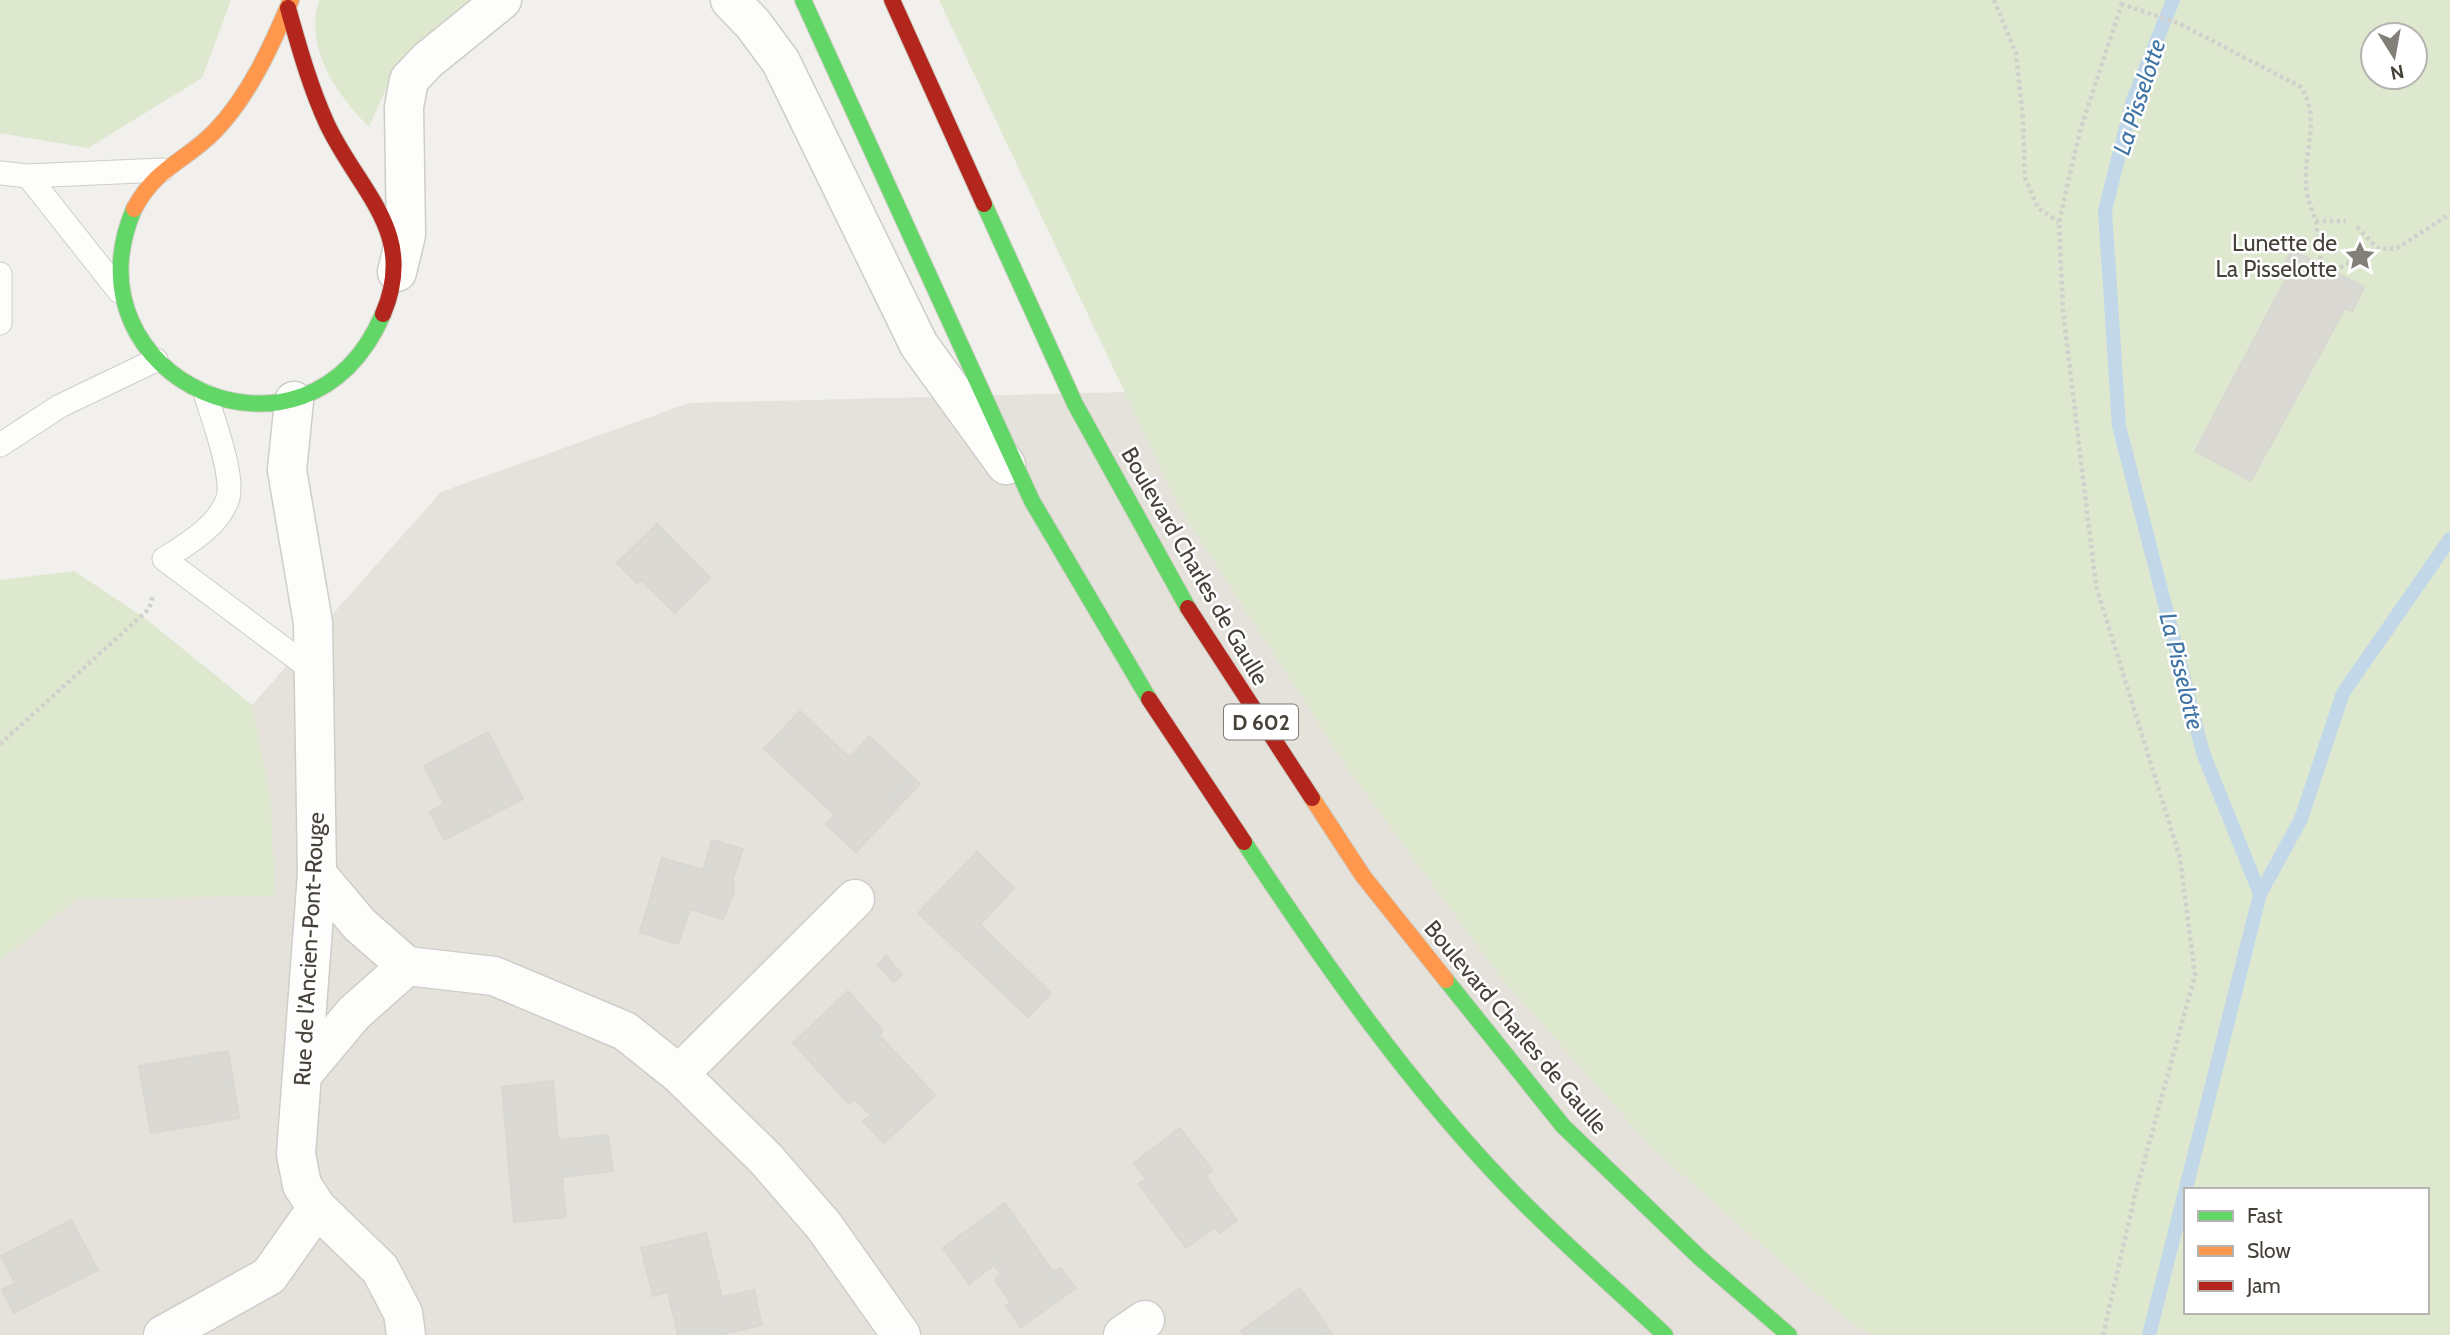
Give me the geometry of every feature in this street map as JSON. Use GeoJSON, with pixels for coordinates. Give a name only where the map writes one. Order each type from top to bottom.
{"type":"FeatureCollection","features":[{"type":"Feature","properties":{"kind":"main road"},"geometry":{"type":"LineString","coordinates":[[803,0],[1032,501],[1150,700],[1294,918],[1400,1063],[1507,1186],[1665,1335]]}},
{"type":"Feature","properties":{"kind":"main road","name":"Boulevard Charles de Gaulle"},"geometry":{"type":"LineString","coordinates":[[892,0],[1075,404],[1204,636],[1363,876],[1563,1126],[1700,1258],[1789,1335]]}},
{"type":"Feature","properties":{"kind":"main road"},"geometry":{"type":"LineString","coordinates":[[289,4],[311,89],[349,166],[377,202],[393,246],[393,291],[381,329],[359,360],[329,385],[294,401],[254,405],[206,396],[178,381],[156,360],[134,330],[122,295],[120,261],[126,227],[141,197],[162,170],[215,132],[233,107],[289,4]]}},
{"type":"Feature","properties":{"kind":"street"},"geometry":{"type":"LineString","coordinates":[[393,291],[406,235],[404,107],[409,80],[428,60],[502,0]]}},
{"type":"Feature","properties":{"kind":"street"},"geometry":{"type":"LineString","coordinates":[[730,0],[753,24],[781,62],[919,345],[1032,501]]}},
{"type":"Feature","properties":{"kind":"street","name":"Rue de l'Ancien-Pont-Rouge"},"geometry":{"type":"LineString","coordinates":[[294,401],[287,470],[313,623],[316,672],[317,874],[296,1154],[302,1185],[317,1209],[380,1269],[403,1313],[407,1335]]}},
{"type":"Feature","properties":{"kind":"street"},"geometry":{"type":"LineString","coordinates":[[317,874],[360,925],[407,966],[494,976],[625,1031],[679,1074],[765,1158],[824,1226],[901,1335]]}},
{"type":"Feature","properties":{"kind":"street"},"geometry":{"type":"LineString","coordinates":[[679,1074],[855,899]]}},
{"type":"Feature","properties":{"kind":"street"},"geometry":{"type":"LineString","coordinates":[[302,1075],[354,1013],[407,966]]}},
{"type":"Feature","properties":{"kind":"street"},"geometry":{"type":"LineString","coordinates":[[163,1335],[269,1276],[317,1209]]}},
{"type":"Feature","properties":{"kind":"lane"},"geometry":{"type":"LineString","coordinates":[[0,173],[28,176],[162,170]]}},
{"type":"Feature","properties":{"kind":"lane"},"geometry":{"type":"LineString","coordinates":[[28,176],[122,295]]}},
{"type":"Feature","properties":{"kind":"lane"},"geometry":{"type":"LineString","coordinates":[[0,274],[0,323]]}},
{"type":"Feature","properties":{"kind":"lane"},"geometry":{"type":"LineString","coordinates":[[0,445],[60,406],[156,360]]}},
{"type":"Feature","properties":{"kind":"lane"},"geometry":{"type":"LineString","coordinates":[[206,396],[226,463],[228,500],[200,536],[164,559],[316,672]]}},
{"type":"Feature","properties":{"kind":"path"},"geometry":{"type":"LineString","coordinates":[[1994,0],[2016,54],[2023,119],[2025,177],[2038,208],[2059,222]]}},
{"type":"Feature","properties":{"kind":"path"},"geometry":{"type":"LineString","coordinates":[[2103,1335],[2135,1195],[2195,975],[2180,858],[2096,586],[2063,311],[2059,222],[2080,131],[2122,2],[2132,8],[2178,23],[2301,87],[2309,106],[2311,120],[2306,185],[2316,221],[2321,264]]}},
{"type":"Feature","properties":{"kind":"path"},"geometry":{"type":"LineString","coordinates":[[2334,271],[2377,247],[2396,249],[2450,214]]}},
{"type":"Feature","properties":{"kind":"path"},"geometry":{"type":"LineString","coordinates":[[2316,221],[2346,221]]}},
{"type":"Feature","properties":{"kind":"path"},"geometry":{"type":"LineString","coordinates":[[2357,227],[2377,247]]}},
{"type":"Feature","properties":{"kind":"path"},"geometry":{"type":"LineString","coordinates":[[0,744],[149,609],[164,559]]}},
{"type":"Feature","properties":{"kind":"shaded area"},"geometry":{"type":"Polygon","coordinates":[[[1127,392],[1179,507],[1348,769],[1498,974],[1652,1148],[1848,1321],[1873,1335],[0,1335],[0,961],[77,899],[275,895],[271,801],[252,705],[441,492],[689,403],[1127,392]]]}},
{"type":"Feature","properties":{"kind":"green space"},"geometry":{"type":"Polygon","coordinates":[[[0,0],[231,0],[202,78],[88,148],[0,133],[0,0]]]}},
{"type":"Feature","properties":{"kind":"green space"},"geometry":{"type":"Polygon","coordinates":[[[319,0],[475,0],[391,78],[369,127],[346,100],[326,70],[316,36],[319,0]]]}},
{"type":"Feature","properties":{"kind":"green space"},"geometry":{"type":"Polygon","coordinates":[[[939,0],[2450,0],[2450,1335],[1873,1335],[1848,1321],[1652,1148],[1498,974],[1348,769],[1179,507],[939,0]]]}},
{"type":"Feature","properties":{"kind":"green space"},"geometry":{"type":"Polygon","coordinates":[[[74,571],[146,619],[252,705],[271,801],[275,896],[77,899],[0,961],[0,580],[74,571]]]}},
{"type":"Feature","properties":{"kind":"building"},"geometry":{"type":"Polygon","coordinates":[[[2292,250],[2364,287],[2352,312],[2345,308],[2251,481],[2195,451],[2286,279],[2273,274],[2274,271],[2279,274],[2292,250]]]}},
{"type":"Feature","properties":{"kind":"building"},"geometry":{"type":"Polygon","coordinates":[[[657,524],[710,578],[675,613],[641,580],[637,583],[617,563],[657,524]]]}},
{"type":"Feature","properties":{"kind":"building"},"geometry":{"type":"Polygon","coordinates":[[[800,711],[850,758],[869,736],[913,777],[894,799],[901,804],[856,852],[826,824],[835,815],[764,749],[800,711]]]}},
{"type":"Feature","properties":{"kind":"building"},"geometry":{"type":"Polygon","coordinates":[[[488,732],[523,799],[444,840],[430,812],[444,804],[424,766],[488,732]]]}},
{"type":"Feature","properties":{"kind":"building"},"geometry":{"type":"Polygon","coordinates":[[[913,777],[920,784],[901,804],[894,799],[913,777]]]}},
{"type":"Feature","properties":{"kind":"building"},"geometry":{"type":"Polygon","coordinates":[[[712,840],[743,849],[733,879],[734,891],[723,919],[690,909],[678,944],[640,932],[662,858],[703,870],[712,840]]]}},
{"type":"Feature","properties":{"kind":"building"},"geometry":{"type":"Polygon","coordinates":[[[977,852],[1014,888],[980,925],[1051,993],[1028,1017],[918,913],[977,852]]]}},
{"type":"Feature","properties":{"kind":"building"},"geometry":{"type":"Polygon","coordinates":[[[886,956],[902,975],[894,982],[878,965],[886,956]]]}},
{"type":"Feature","properties":{"kind":"building"},"geometry":{"type":"Polygon","coordinates":[[[848,991],[883,1031],[879,1035],[935,1095],[884,1143],[863,1121],[871,1115],[855,1099],[849,1104],[793,1043],[848,991]]]}},
{"type":"Feature","properties":{"kind":"building"},"geometry":{"type":"Polygon","coordinates":[[[228,1051],[239,1118],[151,1133],[139,1066],[228,1051]]]}},
{"type":"Feature","properties":{"kind":"building"},"geometry":{"type":"Polygon","coordinates":[[[553,1081],[558,1140],[608,1135],[613,1171],[562,1177],[566,1217],[514,1222],[502,1087],[553,1081]]]}},
{"type":"Feature","properties":{"kind":"building"},"geometry":{"type":"Polygon","coordinates":[[[1180,1128],[1212,1170],[1205,1176],[1237,1220],[1220,1233],[1215,1227],[1186,1248],[1139,1184],[1146,1179],[1134,1163],[1180,1128]]]}},
{"type":"Feature","properties":{"kind":"building"},"geometry":{"type":"Polygon","coordinates":[[[1005,1203],[1053,1272],[1060,1268],[1076,1288],[1021,1327],[1006,1306],[1011,1303],[995,1280],[1001,1274],[994,1265],[969,1284],[943,1248],[1005,1203]]]}},
{"type":"Feature","properties":{"kind":"building"},"geometry":{"type":"Polygon","coordinates":[[[71,1220],[98,1270],[27,1306],[1,1256],[71,1220]]]}},
{"type":"Feature","properties":{"kind":"building"},"geometry":{"type":"Polygon","coordinates":[[[706,1233],[722,1297],[754,1290],[762,1325],[719,1335],[678,1335],[668,1292],[653,1296],[641,1248],[706,1233]]]}},
{"type":"Feature","properties":{"kind":"building"},"geometry":{"type":"Polygon","coordinates":[[[15,1283],[27,1306],[14,1313],[2,1290],[15,1283]]]}},
{"type":"Feature","properties":{"kind":"building"},"geometry":{"type":"Polygon","coordinates":[[[1300,1288],[1333,1335],[1244,1335],[1241,1331],[1300,1288]]]}},
{"type":"Feature","properties":{"kind":"waterway","name":"La Pisselotte"},"geometry":{"type":"LineString","coordinates":[[2173,0],[2133,100],[2105,210],[2119,426],[2203,753],[2260,894]]}},
{"type":"Feature","properties":{"kind":"waterway","name":"La Pisselotte"},"geometry":{"type":"LineString","coordinates":[[2186,1188],[2260,894],[2301,819],[2343,693],[2450,539]]}},
{"type":"Feature","properties":{"kind":"waterway","name":"La Pisselotte"},"geometry":{"type":"LineString","coordinates":[[2149,1335],[2184,1196]]}},
{"type":"Feature","properties":{"kind":"traffic: fast"},"geometry":{"type":"LineString","coordinates":[[803,0],[1032,501],[1149,699]]}},
{"type":"Feature","properties":{"kind":"traffic: fast"},"geometry":{"type":"LineString","coordinates":[[984,204],[1075,404],[1188,608]]}},
{"type":"Feature","properties":{"kind":"traffic: fast"},"geometry":{"type":"LineString","coordinates":[[134,209],[121,270],[132,322],[161,364],[203,392],[252,403],[302,396],[348,367],[383,314]]}},
{"type":"Feature","properties":{"kind":"traffic: fast"},"geometry":{"type":"LineString","coordinates":[[1244,842],[1304,932],[1368,1020],[1470,1146],[1565,1243],[1665,1335]]}},
{"type":"Feature","properties":{"kind":"traffic: fast"},"geometry":{"type":"LineString","coordinates":[[1446,980],[1563,1126],[1700,1258],[1789,1335]]}},
{"type":"Feature","properties":{"kind":"traffic: slow"},"geometry":{"type":"LineString","coordinates":[[134,209],[152,183],[215,131],[239,102],[259,69],[291,0]]}},
{"type":"Feature","properties":{"kind":"traffic: slow"},"geometry":{"type":"LineString","coordinates":[[1312,798],[1363,876],[1446,980]]}},
{"type":"Feature","properties":{"kind":"traffic: jam"},"geometry":{"type":"LineString","coordinates":[[892,0],[984,204]]}},
{"type":"Feature","properties":{"kind":"traffic: jam"},"geometry":{"type":"LineString","coordinates":[[288,8],[310,81],[327,124],[368,192],[389,236],[394,259],[392,285],[383,314]]}},
{"type":"Feature","properties":{"kind":"traffic: jam"},"geometry":{"type":"LineString","coordinates":[[1188,608],[1312,798]]}},
{"type":"Feature","properties":{"kind":"traffic: jam"},"geometry":{"type":"LineString","coordinates":[[1149,699],[1244,842]]}},
{"type":"Feature","properties":{"kind":"place","name":"Lunette de La Pisselotte"},"geometry":{"type":"Point","coordinates":[2360,256]}}]}
